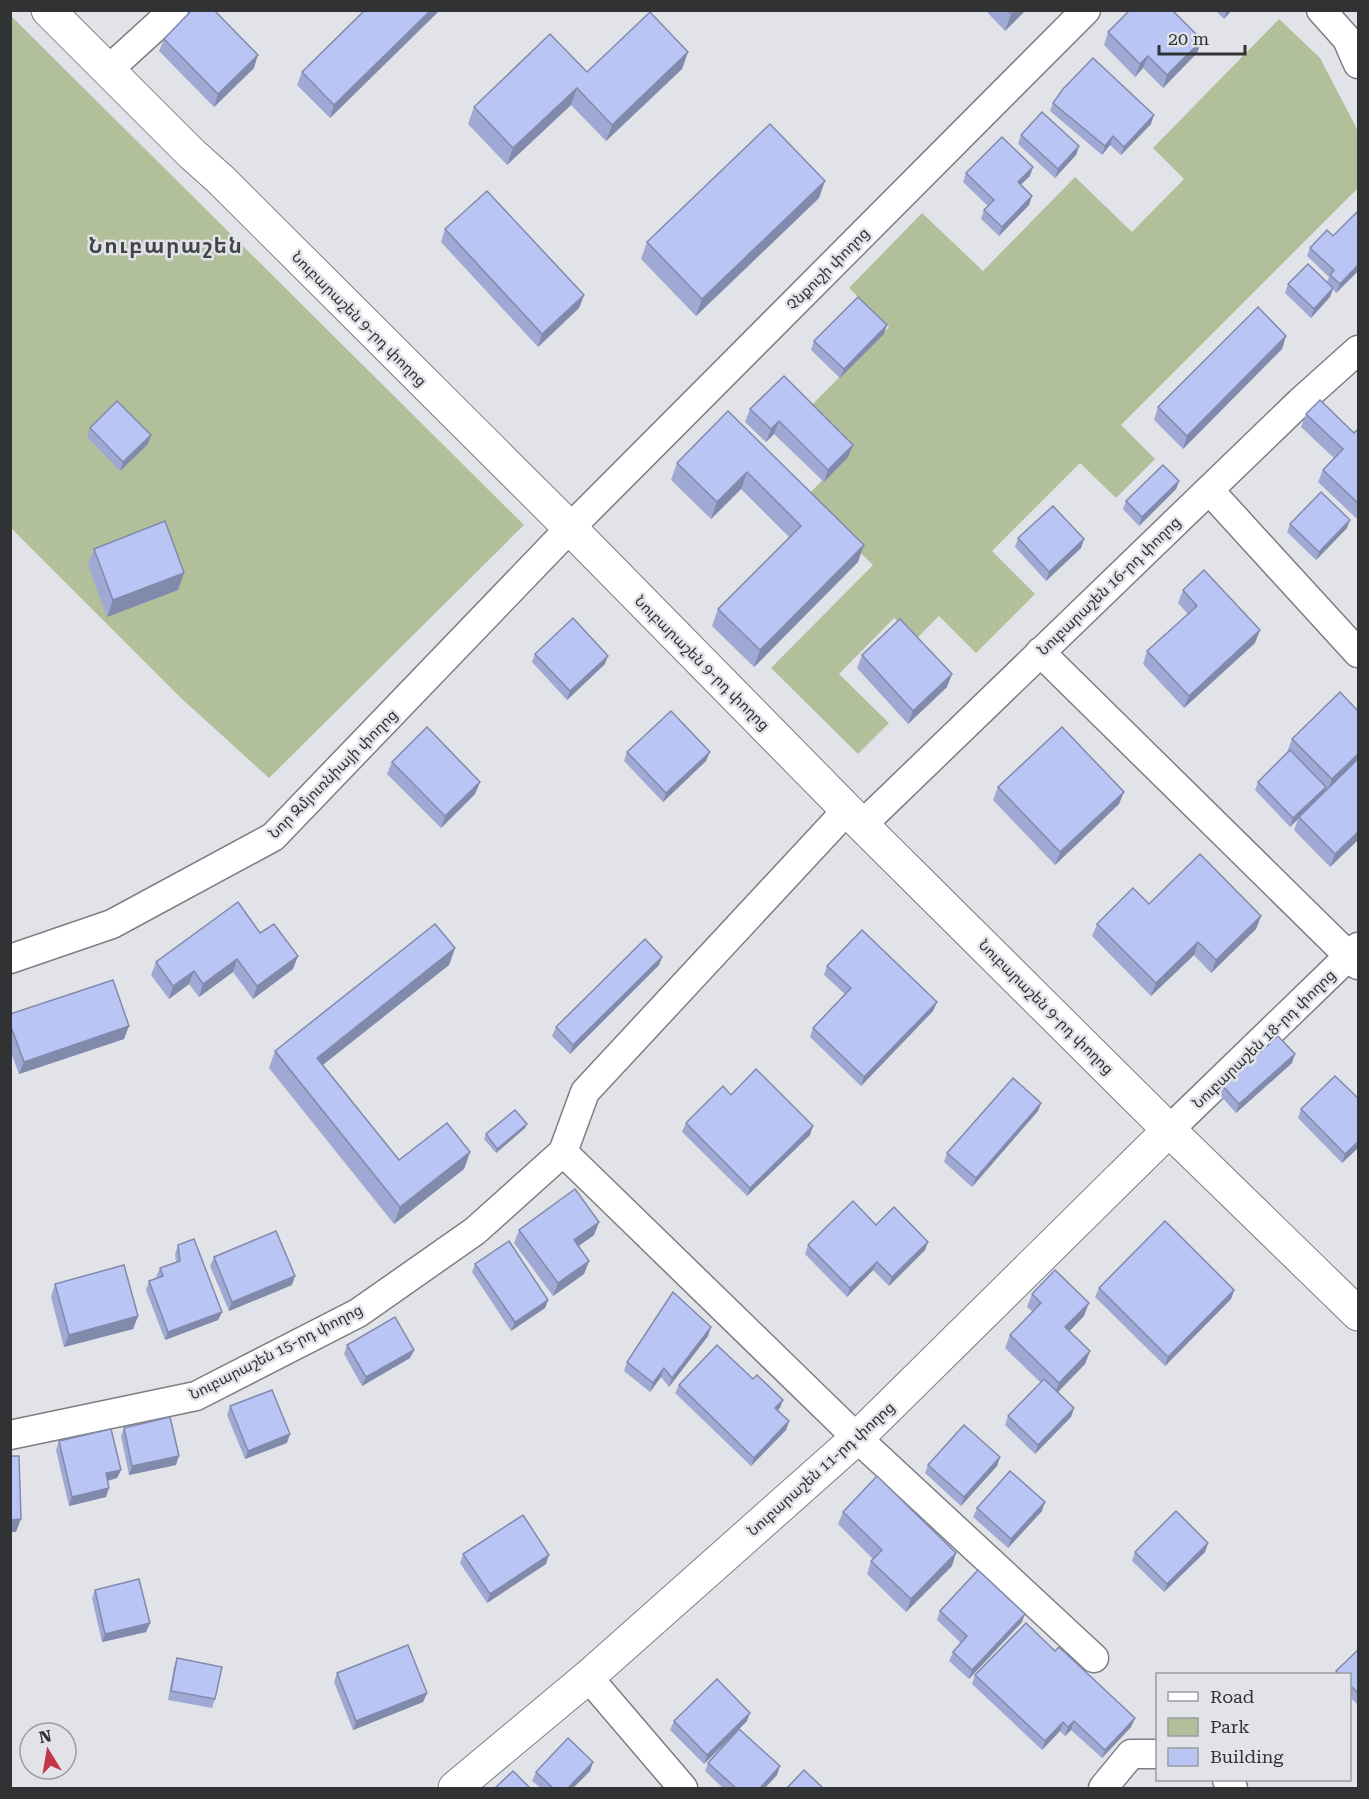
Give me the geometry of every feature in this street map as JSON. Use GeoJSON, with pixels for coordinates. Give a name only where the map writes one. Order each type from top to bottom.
{"type":"FeatureCollection","features":[{"type":"Feature","properties":{"kind":"main road","name":"Նուբարաշեն 9-րդ փողոց"},"geometry":{"type":"LineString","coordinates":[[48,10],[570,528],[855,818],[1169,1130],[1359,1314]]}},
{"type":"Feature","properties":{"kind":"main road","name":"Նուբարաշեն 11-րդ փողոց"},"geometry":{"type":"LineString","coordinates":[[455,1788],[588,1677],[857,1438],[1169,1130]]}},
{"type":"Feature","properties":{"kind":"street"},"geometry":{"type":"LineString","coordinates":[[107,71],[174,10]]}},
{"type":"Feature","properties":{"kind":"street","name":"Չնքուշի փողոց"},"geometry":{"type":"LineString","coordinates":[[570,528],[1086,10]]}},
{"type":"Feature","properties":{"kind":"street"},"geometry":{"type":"LineString","coordinates":[[1321,10],[1347,39],[1359,64]]}},
{"type":"Feature","properties":{"kind":"street","name":"Նուբարաշեն 16-րդ փողոց"},"geometry":{"type":"LineString","coordinates":[[563,1152],[585,1092],[855,818],[1040,652],[1300,402],[1359,350]]}},
{"type":"Feature","properties":{"kind":"street"},"geometry":{"type":"LineString","coordinates":[[1209,490],[1359,653]]}},
{"type":"Feature","properties":{"kind":"street","name":"Նոր Զմյուռնիայի փողոց"},"geometry":{"type":"LineString","coordinates":[[10,959],[112,924],[273,837],[570,528]]}},
{"type":"Feature","properties":{"kind":"street"},"geometry":{"type":"LineString","coordinates":[[1040,652],[1356,956]]}},
{"type":"Feature","properties":{"kind":"street","name":"Նուբարաշեն 18-րդ փողոց"},"geometry":{"type":"LineString","coordinates":[[1169,1130],[1356,956]]}},
{"type":"Feature","properties":{"kind":"street"},"geometry":{"type":"LineString","coordinates":[[563,1152],[857,1438],[1094,1658]]}},
{"type":"Feature","properties":{"kind":"street","name":"Նուբարաշեն 15-րդ փողոց"},"geometry":{"type":"LineString","coordinates":[[10,1435],[196,1396],[358,1313],[475,1232],[563,1152]]}},
{"type":"Feature","properties":{"kind":"street"},"geometry":{"type":"LineString","coordinates":[[588,1677],[683,1788]]}},
{"type":"Feature","properties":{"kind":"street"},"geometry":{"type":"LineString","coordinates":[[1103,1788],[1144,1754]]}},
{"type":"Feature","properties":{"kind":"green space"},"geometry":{"type":"Polygon","coordinates":[[[10,15],[524,525],[269,778],[182,699],[11,528],[10,15]]]}},
{"type":"Feature","properties":{"kind":"green space"},"geometry":{"type":"Polygon","coordinates":[[[1279,19],[1320,58],[1358,131],[1358,188],[1121,425],[1155,459],[1116,498],[1080,463],[992,551],[1035,594],[976,653],[939,616],[916,639],[894,618],[839,674],[889,723],[858,754],[771,668],[873,565],[805,498],[845,457],[802,415],[889,327],[849,288],[922,213],[983,271],[1075,177],[1132,232],[1184,179],[1153,148],[1279,19]]]}},
{"type":"Feature","properties":{"kind":"building"},"geometry":{"type":"Polygon","coordinates":[[[192,10],[214,10],[258,55],[218,94],[164,39],[192,10]]]}},
{"type":"Feature","properties":{"kind":"building"},"geometry":{"type":"Polygon","coordinates":[[[365,10],[431,10],[334,105],[302,72],[365,10]]]}},
{"type":"Feature","properties":{"kind":"building"},"geometry":{"type":"Polygon","coordinates":[[[1130,10],[1172,10],[1202,40],[1167,75],[1148,56],[1140,64],[1108,32],[1130,10]]]}},
{"type":"Feature","properties":{"kind":"building"},"geometry":{"type":"Polygon","coordinates":[[[650,12],[688,52],[612,125],[577,88],[513,148],[474,107],[550,34],[587,72],[650,12]]]}},
{"type":"Feature","properties":{"kind":"building"},"geometry":{"type":"Polygon","coordinates":[[[1093,58],[1154,115],[1124,147],[1113,136],[1105,146],[1053,103],[1063,89],[1093,58]]]}},
{"type":"Feature","properties":{"kind":"building"},"geometry":{"type":"Polygon","coordinates":[[[1042,112],[1079,146],[1058,169],[1021,135],[1042,112]]]}},
{"type":"Feature","properties":{"kind":"building"},"geometry":{"type":"Polygon","coordinates":[[[770,124],[825,181],[702,299],[647,242],[770,124]]]}},
{"type":"Feature","properties":{"kind":"building"},"geometry":{"type":"Polygon","coordinates":[[[1002,137],[1033,167],[1018,182],[1032,196],[1002,227],[984,210],[994,200],[966,173],[1002,137]]]}},
{"type":"Feature","properties":{"kind":"building"},"geometry":{"type":"Polygon","coordinates":[[[487,191],[584,295],[542,334],[445,229],[487,191]]]}},
{"type":"Feature","properties":{"kind":"building"},"geometry":{"type":"Polygon","coordinates":[[[1359,210],[1359,264],[1340,284],[1330,275],[1334,270],[1310,248],[1327,230],[1333,236],[1359,210]]]}},
{"type":"Feature","properties":{"kind":"building"},"geometry":{"type":"Polygon","coordinates":[[[1308,264],[1333,288],[1314,309],[1288,284],[1308,264]]]}},
{"type":"Feature","properties":{"kind":"building"},"geometry":{"type":"Polygon","coordinates":[[[858,297],[887,325],[844,369],[814,341],[858,297]]]}},
{"type":"Feature","properties":{"kind":"building"},"geometry":{"type":"Polygon","coordinates":[[[1258,307],[1286,336],[1187,436],[1158,407],[1258,307]]]}},
{"type":"Feature","properties":{"kind":"building"},"geometry":{"type":"Polygon","coordinates":[[[784,376],[853,445],[828,470],[779,421],[771,429],[750,409],[784,376]]]}},
{"type":"Feature","properties":{"kind":"building"},"geometry":{"type":"Polygon","coordinates":[[[1320,400],[1354,433],[1359,428],[1359,504],[1323,470],[1343,449],[1306,414],[1320,400]]]}},
{"type":"Feature","properties":{"kind":"building"},"geometry":{"type":"Polygon","coordinates":[[[117,401],[151,435],[123,462],[90,428],[117,401]]]}},
{"type":"Feature","properties":{"kind":"building"},"geometry":{"type":"Polygon","coordinates":[[[728,411],[864,545],[760,650],[718,609],[801,526],[747,472],[717,502],[677,463],[728,411]]]}},
{"type":"Feature","properties":{"kind":"building"},"geometry":{"type":"Polygon","coordinates":[[[1163,465],[1179,481],[1142,517],[1126,501],[1163,465]]]}},
{"type":"Feature","properties":{"kind":"building"},"geometry":{"type":"Polygon","coordinates":[[[1321,492],[1350,520],[1319,552],[1290,524],[1321,492]]]}},
{"type":"Feature","properties":{"kind":"building"},"geometry":{"type":"Polygon","coordinates":[[[1053,506],[1084,539],[1049,572],[1018,538],[1053,506]]]}},
{"type":"Feature","properties":{"kind":"building"},"geometry":{"type":"Polygon","coordinates":[[[165,521],[184,573],[113,600],[94,549],[165,521]]]}},
{"type":"Feature","properties":{"kind":"building"},"geometry":{"type":"Polygon","coordinates":[[[1204,570],[1260,630],[1189,696],[1147,651],[1197,606],[1183,590],[1204,570]]]}},
{"type":"Feature","properties":{"kind":"building"},"geometry":{"type":"Polygon","coordinates":[[[573,618],[608,656],[570,691],[535,654],[573,618]]]}},
{"type":"Feature","properties":{"kind":"building"},"geometry":{"type":"Polygon","coordinates":[[[900,619],[952,674],[913,711],[862,655],[900,619]]]}},
{"type":"Feature","properties":{"kind":"building"},"geometry":{"type":"Polygon","coordinates":[[[1340,692],[1359,712],[1359,753],[1332,779],[1292,739],[1340,692]]]}},
{"type":"Feature","properties":{"kind":"building"},"geometry":{"type":"Polygon","coordinates":[[[671,711],[710,752],[666,793],[627,752],[671,711]]]}},
{"type":"Feature","properties":{"kind":"building"},"geometry":{"type":"Polygon","coordinates":[[[427,727],[480,782],[445,816],[392,762],[427,727]]]}},
{"type":"Feature","properties":{"kind":"building"},"geometry":{"type":"Polygon","coordinates":[[[1062,727],[1124,792],[1060,852],[998,787],[1062,727]]]}},
{"type":"Feature","properties":{"kind":"building"},"geometry":{"type":"Polygon","coordinates":[[[1290,750],[1326,787],[1293,818],[1258,782],[1290,750]]]}},
{"type":"Feature","properties":{"kind":"building"},"geometry":{"type":"Polygon","coordinates":[[[1359,758],[1359,831],[1335,854],[1299,817],[1359,758]]]}},
{"type":"Feature","properties":{"kind":"building"},"geometry":{"type":"Polygon","coordinates":[[[1200,854],[1261,916],[1216,960],[1198,942],[1156,983],[1097,924],[1133,888],[1149,904],[1200,854]]]}},
{"type":"Feature","properties":{"kind":"building"},"geometry":{"type":"Polygon","coordinates":[[[238,902],[260,933],[274,924],[298,956],[257,986],[237,959],[203,984],[194,971],[173,986],[156,962],[238,902]]]}},
{"type":"Feature","properties":{"kind":"building"},"geometry":{"type":"Polygon","coordinates":[[[435,924],[455,948],[317,1058],[399,1160],[447,1123],[470,1152],[400,1207],[275,1051],[435,924]]]}},
{"type":"Feature","properties":{"kind":"building"},"geometry":{"type":"Polygon","coordinates":[[[862,930],[937,1002],[864,1077],[813,1028],[851,988],[827,966],[862,930]]]}},
{"type":"Feature","properties":{"kind":"building"},"geometry":{"type":"Polygon","coordinates":[[[645,939],[662,957],[573,1045],[556,1027],[645,939]]]}},
{"type":"Feature","properties":{"kind":"building"},"geometry":{"type":"Polygon","coordinates":[[[113,980],[129,1026],[24,1062],[10,1024],[10,1014],[113,980]]]}},
{"type":"Feature","properties":{"kind":"building"},"geometry":{"type":"Polygon","coordinates":[[[1278,1036],[1295,1054],[1239,1104],[1223,1086],[1278,1036]]]}},
{"type":"Feature","properties":{"kind":"building"},"geometry":{"type":"Polygon","coordinates":[[[756,1069],[813,1126],[750,1188],[686,1123],[723,1086],[731,1095],[756,1069]]]}},
{"type":"Feature","properties":{"kind":"building"},"geometry":{"type":"Polygon","coordinates":[[[1335,1076],[1359,1099],[1359,1141],[1345,1154],[1301,1109],[1335,1076]]]}},
{"type":"Feature","properties":{"kind":"building"},"geometry":{"type":"Polygon","coordinates":[[[1013,1078],[1041,1103],[976,1178],[947,1153],[1013,1078]]]}},
{"type":"Feature","properties":{"kind":"building"},"geometry":{"type":"Polygon","coordinates":[[[515,1110],[527,1124],[497,1149],[486,1134],[515,1110]]]}},
{"type":"Feature","properties":{"kind":"building"},"geometry":{"type":"Polygon","coordinates":[[[575,1189],[599,1222],[574,1240],[589,1261],[558,1283],[519,1230],[575,1189]]]}},
{"type":"Feature","properties":{"kind":"building"},"geometry":{"type":"Polygon","coordinates":[[[853,1201],[876,1225],[894,1207],[928,1242],[892,1277],[877,1262],[850,1288],[808,1245],[853,1201]]]}},
{"type":"Feature","properties":{"kind":"building"},"geometry":{"type":"Polygon","coordinates":[[[1165,1221],[1234,1290],[1168,1357],[1099,1288],[1165,1221]]]}},
{"type":"Feature","properties":{"kind":"building"},"geometry":{"type":"Polygon","coordinates":[[[276,1231],[295,1276],[232,1302],[214,1257],[276,1231]]]}},
{"type":"Feature","properties":{"kind":"building"},"geometry":{"type":"Polygon","coordinates":[[[194,1239],[222,1312],[168,1332],[149,1281],[163,1276],[160,1268],[180,1261],[178,1245],[194,1239]]]}},
{"type":"Feature","properties":{"kind":"building"},"geometry":{"type":"Polygon","coordinates":[[[509,1241],[548,1300],[515,1322],[475,1264],[509,1241]]]}},
{"type":"Feature","properties":{"kind":"building"},"geometry":{"type":"Polygon","coordinates":[[[124,1265],[138,1316],[69,1335],[55,1284],[124,1265]]]}},
{"type":"Feature","properties":{"kind":"building"},"geometry":{"type":"Polygon","coordinates":[[[1055,1270],[1089,1303],[1065,1327],[1090,1351],[1059,1383],[1010,1335],[1041,1303],[1032,1294],[1055,1270]]]}},
{"type":"Feature","properties":{"kind":"building"},"geometry":{"type":"Polygon","coordinates":[[[673,1292],[711,1327],[672,1378],[664,1368],[653,1383],[627,1362],[673,1292]]]}},
{"type":"Feature","properties":{"kind":"building"},"geometry":{"type":"Polygon","coordinates":[[[395,1317],[414,1350],[366,1377],[347,1345],[395,1317]]]}},
{"type":"Feature","properties":{"kind":"building"},"geometry":{"type":"Polygon","coordinates":[[[717,1345],[753,1379],[757,1375],[783,1400],[775,1408],[789,1421],[754,1458],[679,1385],[717,1345]]]}},
{"type":"Feature","properties":{"kind":"building"},"geometry":{"type":"Polygon","coordinates":[[[1044,1379],[1074,1408],[1038,1445],[1008,1416],[1044,1379]]]}},
{"type":"Feature","properties":{"kind":"building"},"geometry":{"type":"Polygon","coordinates":[[[272,1390],[290,1434],[248,1451],[230,1406],[272,1390]]]}},
{"type":"Feature","properties":{"kind":"building"},"geometry":{"type":"Polygon","coordinates":[[[170,1417],[179,1456],[132,1466],[124,1428],[170,1417]]]}},
{"type":"Feature","properties":{"kind":"building"},"geometry":{"type":"Polygon","coordinates":[[[964,1425],[1000,1457],[964,1497],[928,1465],[964,1425]]]}},
{"type":"Feature","properties":{"kind":"building"},"geometry":{"type":"Polygon","coordinates":[[[111,1429],[121,1470],[106,1473],[109,1488],[72,1497],[59,1441],[111,1429]]]}},
{"type":"Feature","properties":{"kind":"building"},"geometry":{"type":"Polygon","coordinates":[[[10,1456],[19,1456],[21,1519],[10,1520],[10,1456]]]}},
{"type":"Feature","properties":{"kind":"building"},"geometry":{"type":"Polygon","coordinates":[[[1010,1471],[1045,1502],[1011,1539],[977,1508],[1010,1471]]]}},
{"type":"Feature","properties":{"kind":"building"},"geometry":{"type":"Polygon","coordinates":[[[877,1476],[956,1553],[911,1599],[871,1561],[882,1550],[843,1512],[877,1476]]]}},
{"type":"Feature","properties":{"kind":"building"},"geometry":{"type":"Polygon","coordinates":[[[1176,1511],[1208,1543],[1167,1584],[1135,1552],[1176,1511]]]}},
{"type":"Feature","properties":{"kind":"building"},"geometry":{"type":"Polygon","coordinates":[[[523,1515],[549,1555],[490,1594],[463,1554],[523,1515]]]}},
{"type":"Feature","properties":{"kind":"building"},"geometry":{"type":"Polygon","coordinates":[[[978,1570],[1025,1614],[972,1670],[953,1652],[967,1636],[940,1611],[978,1570]]]}},
{"type":"Feature","properties":{"kind":"building"},"geometry":{"type":"Polygon","coordinates":[[[139,1579],[150,1623],[105,1634],[95,1590],[139,1579]]]}},
{"type":"Feature","properties":{"kind":"building"},"geometry":{"type":"Polygon","coordinates":[[[1026,1623],[1055,1651],[1059,1647],[1135,1718],[1105,1750],[1074,1721],[1068,1727],[1063,1722],[1045,1741],[975,1675],[1026,1623]]]}},
{"type":"Feature","properties":{"kind":"building"},"geometry":{"type":"Polygon","coordinates":[[[408,1645],[427,1693],[356,1721],[337,1673],[408,1645]]]}},
{"type":"Feature","properties":{"kind":"building"},"geometry":{"type":"Polygon","coordinates":[[[1359,1649],[1359,1694],[1351,1686],[1351,1673],[1336,1671],[1359,1649]]]}},
{"type":"Feature","properties":{"kind":"building"},"geometry":{"type":"Polygon","coordinates":[[[177,1658],[222,1667],[215,1699],[171,1691],[177,1658]]]}},
{"type":"Feature","properties":{"kind":"building"},"geometry":{"type":"Polygon","coordinates":[[[717,1679],[750,1713],[707,1755],[674,1721],[717,1679]]]}},
{"type":"Feature","properties":{"kind":"building"},"geometry":{"type":"Polygon","coordinates":[[[739,1729],[780,1766],[760,1788],[736,1788],[708,1763],[739,1729]]]}},
{"type":"Feature","properties":{"kind":"building"},"geometry":{"type":"Polygon","coordinates":[[[568,1738],[593,1762],[568,1788],[553,1788],[536,1772],[568,1738]]]}},
{"type":"Feature","properties":{"kind":"building"},"geometry":{"type":"Polygon","coordinates":[[[804,1770],[823,1788],[787,1788],[804,1770]]]}},
{"type":"Feature","properties":{"kind":"building"},"geometry":{"type":"Polygon","coordinates":[[[513,1771],[530,1788],[495,1788],[513,1771]]]}},
{"type":"Feature","properties":{"kind":"district","name":"Նուբարաշեն"},"geometry":{"type":"Point","coordinates":[166,246]}}]}
